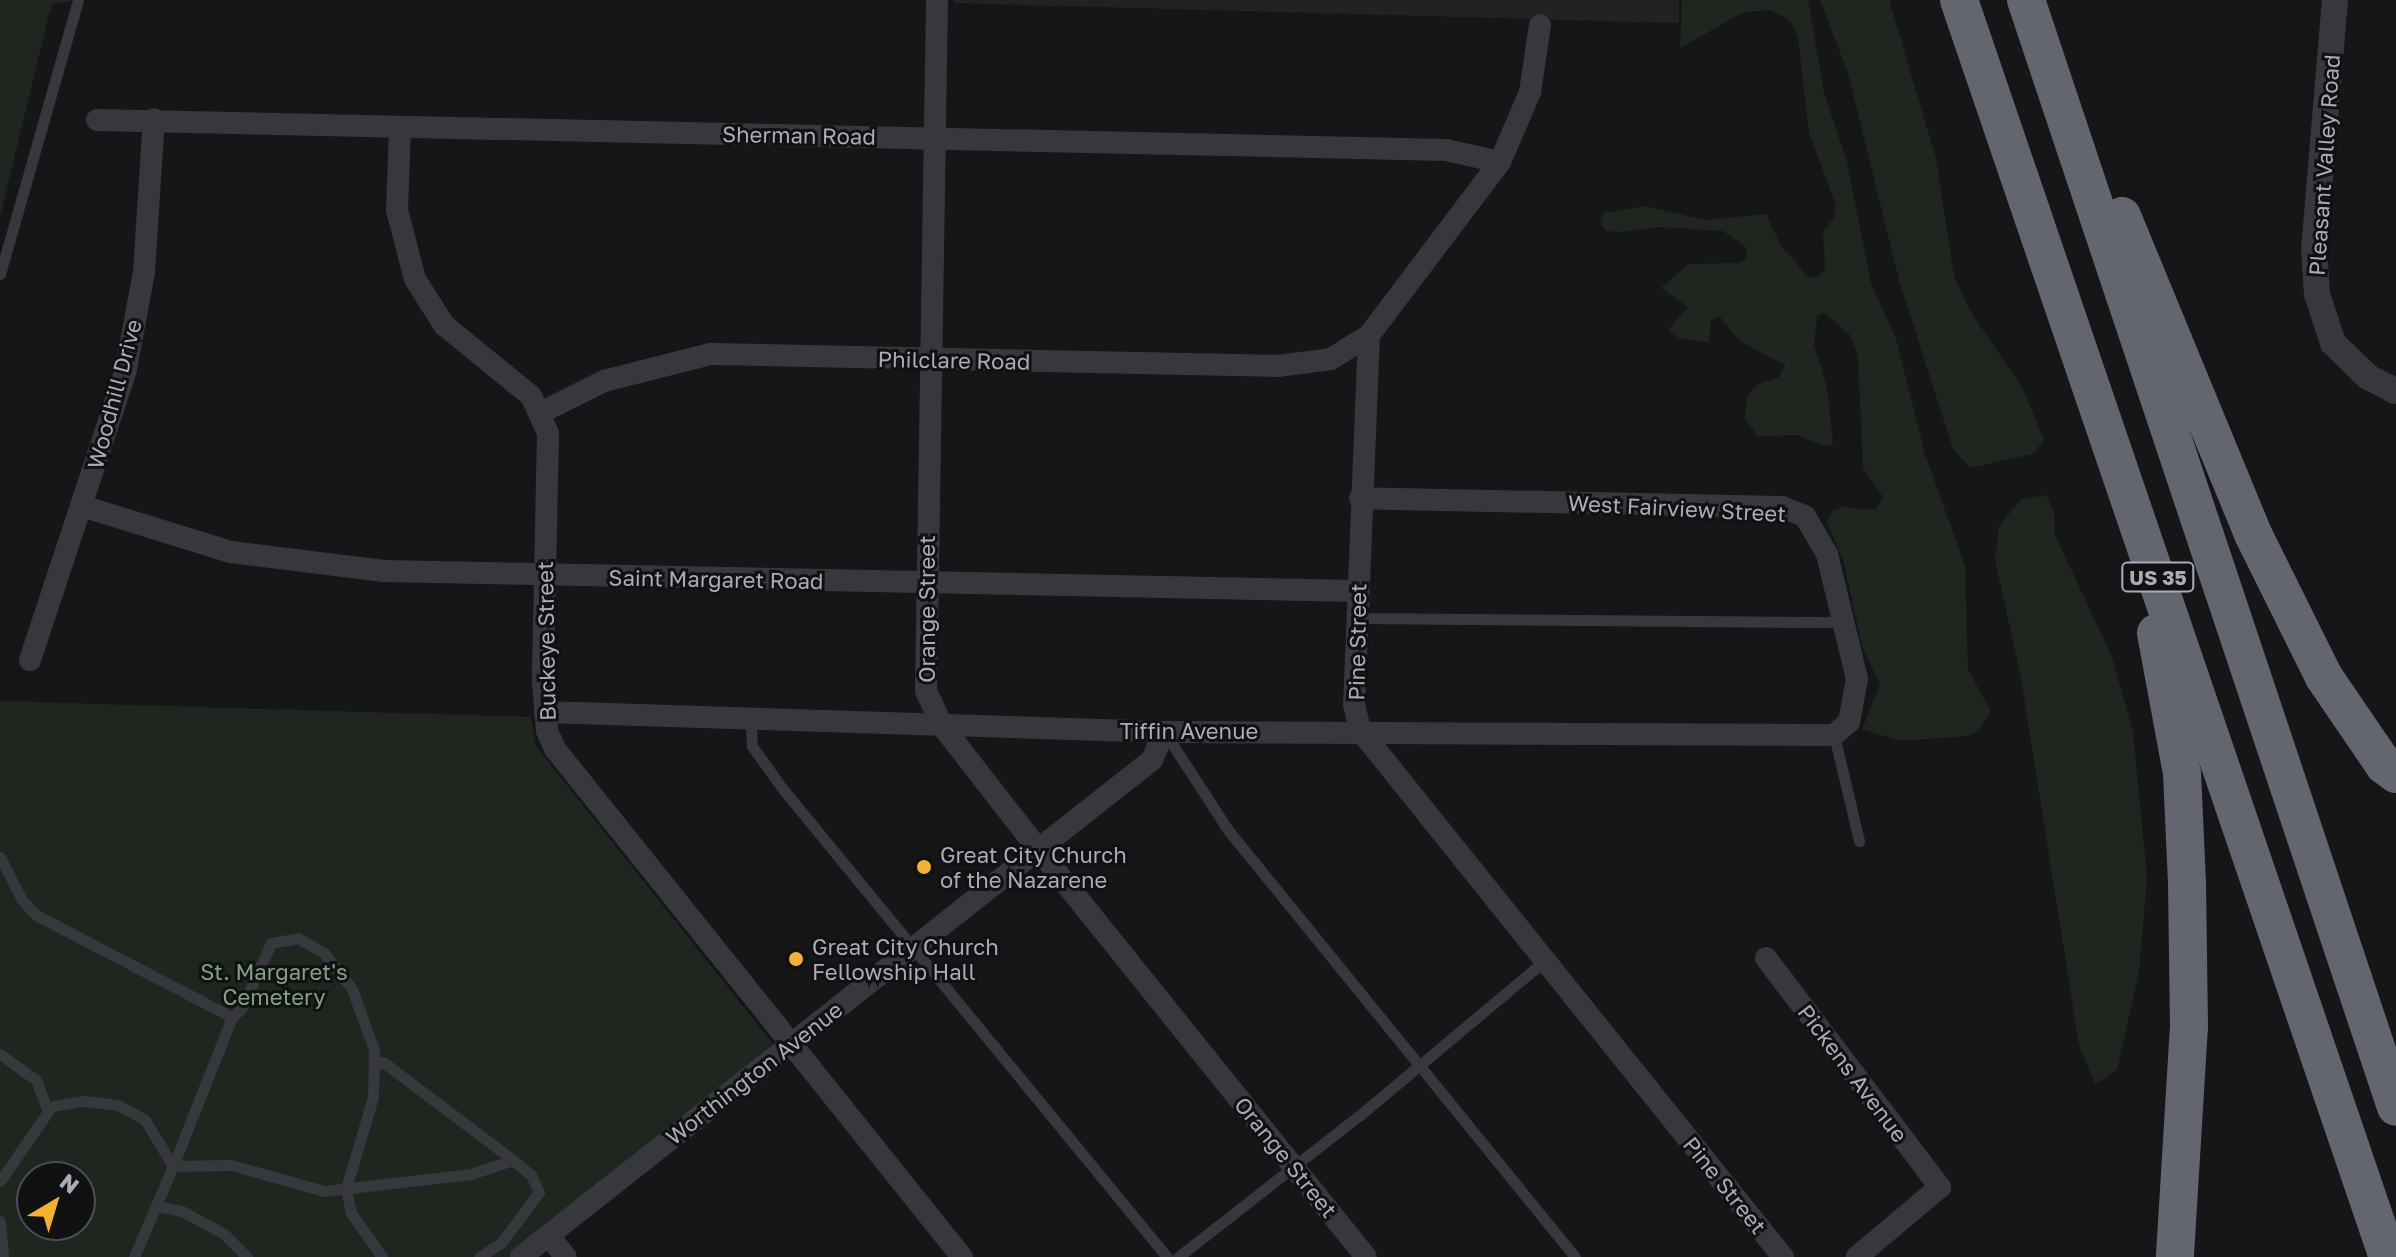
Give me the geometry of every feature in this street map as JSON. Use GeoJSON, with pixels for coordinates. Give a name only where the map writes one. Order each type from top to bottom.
{"type":"FeatureCollection","features":[{"type":"Feature","properties":{"kind":"highway","name":"US 35"},"geometry":{"type":"LineString","coordinates":[[1959,0],[2152,558],[2388,1257]]}},
{"type":"Feature","properties":{"kind":"highway","name":"US 35"},"geometry":{"type":"LineString","coordinates":[[2026,0],[2396,1107]]}},
{"type":"Feature","properties":{"kind":"highway"},"geometry":{"type":"LineString","coordinates":[[2060,102],[2105,174],[2253,534],[2324,677],[2384,765],[2396,774]]}},
{"type":"Feature","properties":{"kind":"highway"},"geometry":{"type":"LineString","coordinates":[[2152,558],[2153,615],[2182,773],[2187,883],[2189,1026],[2175,1257]]}},
{"type":"Feature","properties":{"kind":"street","name":"Orange Street"},"geometry":{"type":"LineString","coordinates":[[937,0],[926,691],[943,727],[1366,1257]]}},
{"type":"Feature","properties":{"kind":"street","name":"Pleasant Valley Road"},"geometry":{"type":"LineString","coordinates":[[2335,0],[2314,250],[2317,294],[2333,343],[2368,377],[2396,391]]}},
{"type":"Feature","properties":{"kind":"street"},"geometry":{"type":"LineString","coordinates":[[1369,335],[1500,162],[1530,92],[1540,25]]}},
{"type":"Feature","properties":{"kind":"street","name":"Woodhill Drive"},"geometry":{"type":"LineString","coordinates":[[30,660],[126,369],[144,272],[154,119]]}},
{"type":"Feature","properties":{"kind":"street","name":"Sherman Road"},"geometry":{"type":"LineString","coordinates":[[97,120],[1446,150],[1500,162]]}},
{"type":"Feature","properties":{"kind":"street"},"geometry":{"type":"LineString","coordinates":[[400,129],[397,210],[415,279],[444,325],[513,379],[542,412]]}},
{"type":"Feature","properties":{"kind":"street","name":"Philclare Road"},"geometry":{"type":"LineString","coordinates":[[542,412],[604,381],[711,354],[1278,366],[1331,359],[1369,335]]}},
{"type":"Feature","properties":{"kind":"street","name":"Pine Street"},"geometry":{"type":"LineString","coordinates":[[1369,335],[1354,704],[1360,730],[1783,1257]]}},
{"type":"Feature","properties":{"kind":"street","name":"Buckeye Street"},"geometry":{"type":"LineString","coordinates":[[542,412],[549,459],[544,575],[545,712],[551,740],[569,768],[962,1257]]}},
{"type":"Feature","properties":{"kind":"street","name":"West Fairview Street"},"geometry":{"type":"LineString","coordinates":[[1360,498],[1782,507],[1805,516],[1820,535],[1857,679],[1856,701],[1849,722],[1834,735]]}},
{"type":"Feature","properties":{"kind":"street","name":"Saint Margaret Road"},"geometry":{"type":"LineString","coordinates":[[82,506],[185,541],[278,561],[384,571],[1358,591]]}},
{"type":"Feature","properties":{"kind":"street","name":"Tiffin Avenue"},"geometry":{"type":"LineString","coordinates":[[545,712],[751,723],[1164,732],[1360,730],[1834,735]]}},
{"type":"Feature","properties":{"kind":"street","name":"Worthington Avenue"},"geometry":{"type":"LineString","coordinates":[[521,1257],[1152,760],[1164,732]]}},
{"type":"Feature","properties":{"kind":"street","name":"Pickens Avenue"},"geometry":{"type":"LineString","coordinates":[[1766,958],[1940,1187],[1857,1257]]}},
{"type":"Feature","properties":{"kind":"street"},"geometry":{"type":"LineString","coordinates":[[548,1235],[566,1257]]}},
{"type":"Feature","properties":{"kind":"lane"},"geometry":{"type":"LineString","coordinates":[[0,274],[78,0]]}},
{"type":"Feature","properties":{"kind":"lane"},"geometry":{"type":"LineString","coordinates":[[1357,618],[1843,622]]}},
{"type":"Feature","properties":{"kind":"lane"},"geometry":{"type":"LineString","coordinates":[[751,723],[752,746],[774,777],[1167,1257]]}},
{"type":"Feature","properties":{"kind":"lane"},"geometry":{"type":"LineString","coordinates":[[1164,732],[1228,830],[1575,1257]]}},
{"type":"Feature","properties":{"kind":"lane"},"geometry":{"type":"LineString","coordinates":[[1834,735],[1859,841]]}},
{"type":"Feature","properties":{"kind":"lane"},"geometry":{"type":"LineString","coordinates":[[0,857],[22,900],[36,915],[232,1017]]}},
{"type":"Feature","properties":{"kind":"lane"},"geometry":{"type":"LineString","coordinates":[[134,1257],[232,1017],[242,1008],[271,943],[284,937],[310,941],[352,989],[364,1012],[376,1064],[373,1097],[346,1189],[351,1213],[382,1257]]}},
{"type":"Feature","properties":{"kind":"lane"},"geometry":{"type":"LineString","coordinates":[[1178,1257],[1360,1115],[1417,1063],[1544,961]]}},
{"type":"Feature","properties":{"kind":"lane"},"geometry":{"type":"LineString","coordinates":[[0,1054],[36,1080],[48,1111]]}},
{"type":"Feature","properties":{"kind":"lane"},"geometry":{"type":"LineString","coordinates":[[376,1064],[383,1062],[531,1175],[539,1192],[502,1242],[480,1257]]}},
{"type":"Feature","properties":{"kind":"lane"},"geometry":{"type":"LineString","coordinates":[[0,1181],[48,1111],[85,1101],[118,1105],[145,1120],[173,1166]]}},
{"type":"Feature","properties":{"kind":"lane"},"geometry":{"type":"LineString","coordinates":[[173,1166],[231,1165],[324,1191],[471,1174],[513,1160]]}},
{"type":"Feature","properties":{"kind":"lane"},"geometry":{"type":"LineString","coordinates":[[156,1206],[182,1211],[224,1234],[247,1257]]}},
{"type":"Feature","properties":{"kind":"lane"},"geometry":{"type":"LineString","coordinates":[[0,1221],[3,1257]]}},
{"type":"Feature","properties":{"kind":"shaded area"},"geometry":{"type":"Polygon","coordinates":[[[954,0],[1679,0],[1679,23],[954,3],[954,0]]]}},
{"type":"Feature","properties":{"kind":"green space"},"geometry":{"type":"Polygon","coordinates":[[[0,0],[74,0],[53,5],[49,14],[0,217],[0,0]]]}},
{"type":"Feature","properties":{"kind":"green space"},"geometry":{"type":"Polygon","coordinates":[[[1682,0],[1808,0],[1824,93],[1847,162],[1871,283],[1896,339],[1925,454],[1965,566],[1968,669],[1991,712],[1979,730],[1967,736],[1900,741],[1862,729],[1880,685],[1862,646],[1844,563],[1827,522],[1833,510],[1842,507],[1875,510],[1883,497],[1863,468],[1858,355],[1850,335],[1825,313],[1817,316],[1814,345],[1827,388],[1833,444],[1824,446],[1798,435],[1758,436],[1745,419],[1747,397],[1758,384],[1779,377],[1785,365],[1740,341],[1719,316],[1711,320],[1709,343],[1679,338],[1668,330],[1688,307],[1661,288],[1688,264],[1741,263],[1747,257],[1745,246],[1723,231],[1661,227],[1606,231],[1600,221],[1604,213],[1645,206],[1705,220],[1766,214],[1780,244],[1807,276],[1816,278],[1825,269],[1823,231],[1834,218],[1836,205],[1809,133],[1798,37],[1790,21],[1771,10],[1744,12],[1680,48],[1682,0]]]}},
{"type":"Feature","properties":{"kind":"green space"},"geometry":{"type":"Polygon","coordinates":[[[1820,0],[1889,0],[1936,158],[1954,276],[1970,311],[2022,387],[2044,440],[2033,454],[1970,468],[1953,449],[1899,280],[1848,73],[1820,0]]]}},
{"type":"Feature","properties":{"kind":"green space"},"geometry":{"type":"Polygon","coordinates":[[[2046,495],[2054,512],[2055,535],[2112,657],[2133,732],[2147,878],[2139,972],[2117,1070],[2095,1084],[2079,1045],[2021,678],[1995,560],[1999,526],[2021,499],[2046,495]]]}},
{"type":"Feature","properties":{"kind":"green space","name":"St. Margaret's Cemetery"},"geometry":{"type":"Polygon","coordinates":[[[0,701],[531,717],[535,745],[774,1045],[514,1257],[0,1257],[0,701]]]}},
{"type":"Feature","properties":{"kind":"place","name":"Great City Church of the Nazarene"},"geometry":{"type":"Point","coordinates":[924,867]}},
{"type":"Feature","properties":{"kind":"place","name":"Great City Church Fellowship Hall"},"geometry":{"type":"Point","coordinates":[796,959]}}]}
